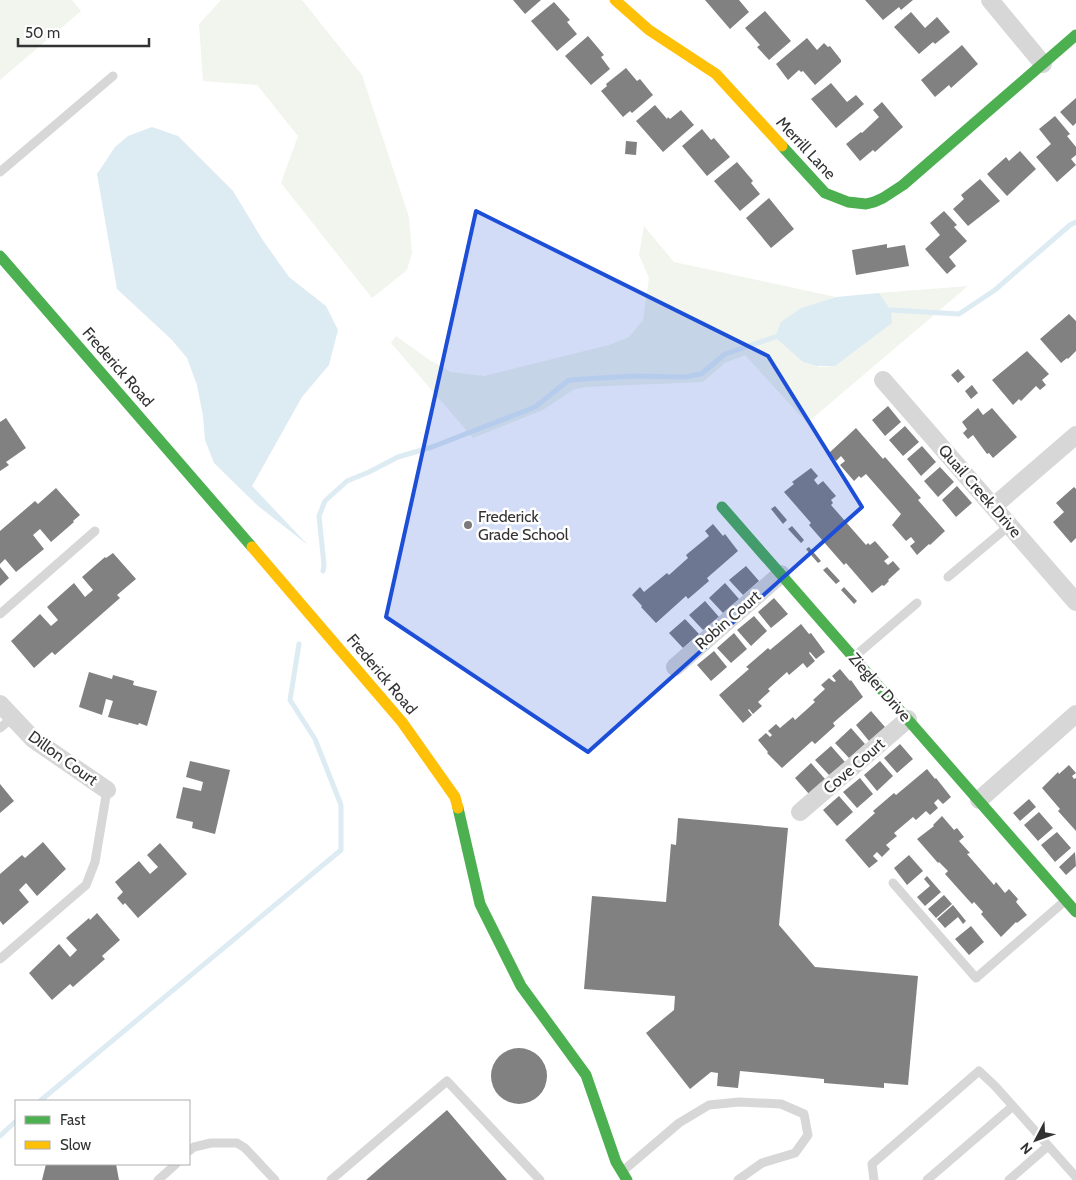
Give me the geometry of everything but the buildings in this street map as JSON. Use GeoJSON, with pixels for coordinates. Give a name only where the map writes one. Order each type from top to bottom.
{"type":"FeatureCollection","features":[{"type":"Feature","properties":{"kind":"street","name":"Merrill Lane"},"geometry":{"type":"LineString","coordinates":[[615,0],[649,30],[716,74],[824,193],[842,201],[859,204],[874,203],[889,196],[1076,35]]}},
{"type":"Feature","properties":{"kind":"street"},"geometry":{"type":"LineString","coordinates":[[990,0],[1043,64]]}},
{"type":"Feature","properties":{"kind":"street","name":"Frederick Road"},"geometry":{"type":"LineString","coordinates":[[0,256],[236,527],[402,722],[455,797],[480,904],[521,986],[586,1074],[616,1162],[625,1176]]}},
{"type":"Feature","properties":{"kind":"street","name":"Quail Creek Drive"},"geometry":{"type":"LineString","coordinates":[[883,380],[1076,602]]}},
{"type":"Feature","properties":{"kind":"street"},"geometry":{"type":"LineString","coordinates":[[994,506],[1076,435]]}},
{"type":"Feature","properties":{"kind":"street","name":"Ziegler Drive"},"geometry":{"type":"LineString","coordinates":[[722,507],[1076,912]]}},
{"type":"Feature","properties":{"kind":"street","name":"Robin Court"},"geometry":{"type":"LineString","coordinates":[[675,667],[781,574]]}},
{"type":"Feature","properties":{"kind":"street","name":"Dillon Court"},"geometry":{"type":"LineString","coordinates":[[0,704],[6,723],[33,739],[107,790]]}},
{"type":"Feature","properties":{"kind":"street"},"geometry":{"type":"LineString","coordinates":[[979,800],[1076,714]]}},
{"type":"Feature","properties":{"kind":"street","name":"Cove Court"},"geometry":{"type":"LineString","coordinates":[[800,812],[908,719]]}},
{"type":"Feature","properties":{"kind":"lane"},"geometry":{"type":"LineString","coordinates":[[0,172],[113,76]]}},
{"type":"Feature","properties":{"kind":"lane"},"geometry":{"type":"LineString","coordinates":[[948,577],[1010,525]]}},
{"type":"Feature","properties":{"kind":"lane"},"geometry":{"type":"LineString","coordinates":[[0,614],[95,531]]}},
{"type":"Feature","properties":{"kind":"lane"},"geometry":{"type":"LineString","coordinates":[[854,658],[917,603]]}},
{"type":"Feature","properties":{"kind":"lane"},"geometry":{"type":"LineString","coordinates":[[0,959],[86,885],[95,862],[107,790]]}},
{"type":"Feature","properties":{"kind":"lane"},"geometry":{"type":"LineString","coordinates":[[893,884],[976,978],[1066,900]]}},
{"type":"Feature","properties":{"kind":"lane"},"geometry":{"type":"LineString","coordinates":[[874,1180],[872,1164],[979,1072],[995,1086],[1076,1177]]}},
{"type":"Feature","properties":{"kind":"lane"},"geometry":{"type":"LineString","coordinates":[[331,1180],[447,1080],[540,1180]]}},
{"type":"Feature","properties":{"kind":"lane"},"geometry":{"type":"LineString","coordinates":[[625,1176],[679,1124],[709,1106],[739,1102],[781,1104],[804,1114],[808,1135],[795,1153],[762,1163],[738,1180]]}},
{"type":"Feature","properties":{"kind":"lane"},"geometry":{"type":"LineString","coordinates":[[927,1180],[1013,1106]]}},
{"type":"Feature","properties":{"kind":"lane"},"geometry":{"type":"LineString","coordinates":[[190,1151],[194,1147],[211,1142],[237,1144],[246,1148],[275,1180]]}},
{"type":"Feature","properties":{"kind":"lane"},"geometry":{"type":"LineString","coordinates":[[1009,1180],[1048,1146]]}},
{"type":"Feature","properties":{"kind":"lane"},"geometry":{"type":"LineString","coordinates":[[158,1180],[175,1165]]}},
{"type":"Feature","properties":{"kind":"highlighted area"},"geometry":{"type":"Polygon","coordinates":[[[476,211],[768,356],[862,507],[588,752],[386,617],[476,211]]]}},
{"type":"Feature","properties":{"kind":"shaded area"},"geometry":{"type":"Polygon","coordinates":[[[0,0],[72,0],[81,11],[0,80],[0,0]]]}},
{"type":"Feature","properties":{"kind":"shaded area"},"geometry":{"type":"Polygon","coordinates":[[[221,0],[302,0],[362,75],[409,217],[412,253],[407,270],[372,298],[281,183],[298,136],[257,85],[203,81],[199,24],[221,0]]]}},
{"type":"Feature","properties":{"kind":"shaded area"},"geometry":{"type":"Polygon","coordinates":[[[152,127],[178,136],[233,191],[262,239],[289,277],[326,306],[338,330],[329,365],[302,397],[252,486],[308,545],[258,506],[214,463],[205,440],[197,385],[187,358],[172,340],[117,289],[97,174],[115,147],[128,136],[152,127]]]}},
{"type":"Feature","properties":{"kind":"shaded area"},"geometry":{"type":"Polygon","coordinates":[[[644,226],[674,262],[836,297],[801,308],[803,362],[820,367],[835,366],[891,310],[879,293],[968,286],[807,423],[745,355],[725,363],[703,382],[585,387],[573,390],[543,410],[473,438],[391,343],[396,336],[428,359],[451,372],[484,376],[609,345],[629,337],[643,320],[649,278],[639,255],[644,226]]]}},
{"type":"Feature","properties":{"kind":"shaded area"},"geometry":{"type":"Polygon","coordinates":[[[879,293],[891,310],[892,323],[835,366],[817,366],[803,362],[775,337],[781,322],[801,308],[836,297],[879,293]]]}},
{"type":"Feature","properties":{"kind":"waterway"},"geometry":{"type":"LineString","coordinates":[[891,310],[959,314],[995,290],[1070,225],[1076,222]]}},
{"type":"Feature","properties":{"kind":"waterway"},"geometry":{"type":"LineString","coordinates":[[323,571],[319,516],[325,501],[347,481],[398,457],[432,447],[535,407],[569,380],[633,376],[685,377],[701,374],[725,354],[775,337]]}},
{"type":"Feature","properties":{"kind":"waterway"},"geometry":{"type":"LineString","coordinates":[[41,1100],[341,850],[341,805],[315,739],[290,700],[299,644]]}},
{"type":"Feature","properties":{"kind":"waterway"},"geometry":{"type":"LineString","coordinates":[[0,1136],[15,1122]]}},
{"type":"Feature","properties":{"kind":"traffic: fast"},"geometry":{"type":"LineString","coordinates":[[782,146],[825,193],[848,202],[866,204],[874,202],[903,185],[1076,35]]}},
{"type":"Feature","properties":{"kind":"traffic: fast"},"geometry":{"type":"LineString","coordinates":[[0,256],[252,547]]}},
{"type":"Feature","properties":{"kind":"traffic: fast"},"geometry":{"type":"LineString","coordinates":[[722,507],[1076,912]]}},
{"type":"Feature","properties":{"kind":"traffic: fast"},"geometry":{"type":"LineString","coordinates":[[458,808],[480,904],[521,986],[586,1075],[616,1162],[627,1180]]}},
{"type":"Feature","properties":{"kind":"traffic: slow"},"geometry":{"type":"LineString","coordinates":[[615,0],[649,30],[716,74],[782,146]]}},
{"type":"Feature","properties":{"kind":"traffic: slow"},"geometry":{"type":"LineString","coordinates":[[252,547],[402,722],[455,797],[458,808]]}},
{"type":"Feature","properties":{"kind":"place","name":"Frederick Grade School"},"geometry":{"type":"Point","coordinates":[468,525]}}]}
